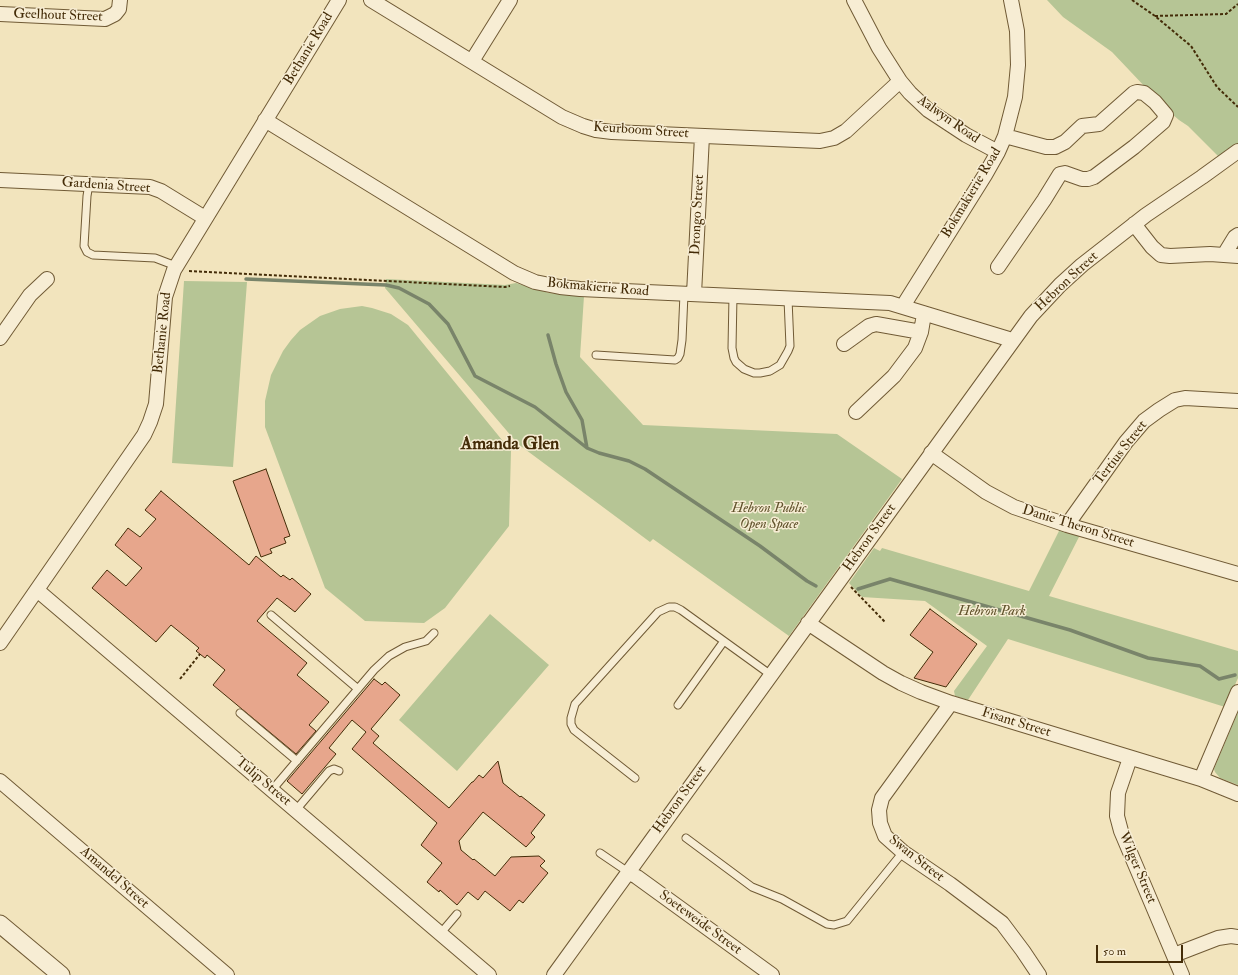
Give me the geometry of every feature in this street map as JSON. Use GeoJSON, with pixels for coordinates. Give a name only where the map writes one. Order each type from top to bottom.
{"type":"FeatureCollection","features":[{"type":"Feature","properties":{"kind":"street","name":"Geelhout Street"},"geometry":{"type":"LineString","coordinates":[[0,14],[105,19],[115,14],[119,9],[120,0]]}},
{"type":"Feature","properties":{"kind":"street","name":"Bethanie Road"},"geometry":{"type":"LineString","coordinates":[[0,643],[136,447],[150,422],[155,408],[157,395],[165,297],[175,268],[339,0]]}},
{"type":"Feature","properties":{"kind":"street","name":"Keurboom Street"},"geometry":{"type":"LineString","coordinates":[[371,0],[562,117],[583,126],[612,132],[813,141],[827,140],[846,131],[900,82]]}},
{"type":"Feature","properties":{"kind":"street"},"geometry":{"type":"LineString","coordinates":[[472,61],[510,0]]}},
{"type":"Feature","properties":{"kind":"street","name":"Aalwyn Road"},"geometry":{"type":"LineString","coordinates":[[854,0],[900,82],[920,104],[966,135],[998,152]]}},
{"type":"Feature","properties":{"kind":"street","name":"Bokmakierie Road"},"geometry":{"type":"LineString","coordinates":[[903,306],[985,176],[1005,136],[1015,97],[1018,65],[1017,31],[1011,0]]}},
{"type":"Feature","properties":{"kind":"street"},"geometry":{"type":"LineString","coordinates":[[998,268],[1060,174],[1065,173],[1082,179],[1094,177],[1134,147],[1163,122],[1166,115],[1155,102],[1144,93],[1137,92],[1101,123],[1096,126],[1082,126],[1065,142],[1055,147],[1046,147],[1005,136]]}},
{"type":"Feature","properties":{"kind":"street","name":"Bokmakierie Road"},"geometry":{"type":"LineString","coordinates":[[265,120],[523,277],[548,285],[560,287],[890,304],[903,306],[924,314],[1012,340]]}},
{"type":"Feature","properties":{"kind":"street","name":"Drongo Street"},"geometry":{"type":"LineString","coordinates":[[689,294],[702,136]]}},
{"type":"Feature","properties":{"kind":"street","name":"Hebron Street"},"geometry":{"type":"LineString","coordinates":[[554,975],[1030,316],[1082,265],[1134,224],[1238,151]]}},
{"type":"Feature","properties":{"kind":"street","name":"Gardenia Street"},"geometry":{"type":"LineString","coordinates":[[0,180],[154,188],[205,218]]}},
{"type":"Feature","properties":{"kind":"street"},"geometry":{"type":"LineString","coordinates":[[1134,224],[1152,247],[1161,255],[1170,256],[1210,254],[1231,256],[1235,237],[1238,235]]}},
{"type":"Feature","properties":{"kind":"street"},"geometry":{"type":"LineString","coordinates":[[0,338],[30,295],[47,279]]}},
{"type":"Feature","properties":{"kind":"street"},"geometry":{"type":"LineString","coordinates":[[856,412],[894,376],[915,348],[921,332],[924,314]]}},
{"type":"Feature","properties":{"kind":"street"},"geometry":{"type":"LineString","coordinates":[[844,344],[869,326],[876,324],[921,332]]}},
{"type":"Feature","properties":{"kind":"street","name":"Tertius Street"},"geometry":{"type":"LineString","coordinates":[[1067,525],[1137,429],[1144,421],[1159,410],[1175,400],[1184,398],[1238,401]]}},
{"type":"Feature","properties":{"kind":"street","name":"Danie Theron Street"},"geometry":{"type":"LineString","coordinates":[[931,453],[968,480],[1002,501],[1032,514],[1238,574]]}},
{"type":"Feature","properties":{"kind":"street","name":"Tulip Street"},"geometry":{"type":"LineString","coordinates":[[37,590],[489,975]]}},
{"type":"Feature","properties":{"kind":"street","name":"Fisant Street"},"geometry":{"type":"LineString","coordinates":[[808,623],[883,673],[901,683],[950,703],[1201,779],[1238,794]]}},
{"type":"Feature","properties":{"kind":"street"},"geometry":{"type":"LineString","coordinates":[[1201,779],[1238,692]]}},
{"type":"Feature","properties":{"kind":"street","name":"Swan Street"},"geometry":{"type":"LineString","coordinates":[[950,703],[886,793],[880,804],[879,817],[882,830],[890,841],[903,852],[950,884],[1002,923],[1039,975]]}},
{"type":"Feature","properties":{"kind":"street","name":"Wilger Street"},"geometry":{"type":"LineString","coordinates":[[1130,758],[1118,793],[1117,816],[1121,831],[1182,975]]}},
{"type":"Feature","properties":{"kind":"street","name":"Amandel Street"},"geometry":{"type":"LineString","coordinates":[[0,781],[227,975]]}},
{"type":"Feature","properties":{"kind":"street","name":"Soeteweide Street"},"geometry":{"type":"LineString","coordinates":[[628,872],[637,877],[762,972]]}},
{"type":"Feature","properties":{"kind":"street"},"geometry":{"type":"LineString","coordinates":[[0,924],[61,975]]}},
{"type":"Feature","properties":{"kind":"street"},"geometry":{"type":"LineString","coordinates":[[1174,955],[1218,938],[1231,936],[1238,937]]}},
{"type":"Feature","properties":{"kind":"lane"},"geometry":{"type":"LineString","coordinates":[[89,184],[84,246],[87,252],[93,255],[155,258],[175,268]]}},
{"type":"Feature","properties":{"kind":"lane"},"geometry":{"type":"LineString","coordinates":[[596,355],[675,360],[680,354],[689,294]]}},
{"type":"Feature","properties":{"kind":"lane"},"geometry":{"type":"LineString","coordinates":[[733,296],[732,348],[734,358],[744,369],[760,373],[770,371],[780,365],[790,346],[788,298]]}},
{"type":"Feature","properties":{"kind":"lane"},"geometry":{"type":"LineString","coordinates":[[635,778],[574,730],[571,724],[571,718],[575,704],[658,612],[664,608],[675,607],[681,610],[771,675]]}},
{"type":"Feature","properties":{"kind":"lane"},"geometry":{"type":"LineString","coordinates":[[271,616],[358,689]]}},
{"type":"Feature","properties":{"kind":"lane"},"geometry":{"type":"LineString","coordinates":[[272,790],[374,670],[389,656],[405,647],[426,641],[434,633]]}},
{"type":"Feature","properties":{"kind":"lane"},"geometry":{"type":"LineString","coordinates":[[678,705],[724,641]]}},
{"type":"Feature","properties":{"kind":"lane"},"geometry":{"type":"LineString","coordinates":[[240,713],[297,761]]}},
{"type":"Feature","properties":{"kind":"lane"},"geometry":{"type":"LineString","coordinates":[[296,810],[329,771],[334,769],[338,771]]}},
{"type":"Feature","properties":{"kind":"lane"},"geometry":{"type":"LineString","coordinates":[[686,838],[752,886],[782,899],[827,924],[834,925],[847,921],[903,852]]}},
{"type":"Feature","properties":{"kind":"lane"},"geometry":{"type":"LineString","coordinates":[[600,853],[628,872]]}},
{"type":"Feature","properties":{"kind":"lane"},"geometry":{"type":"LineString","coordinates":[[440,934],[458,914]]}},
{"type":"Feature","properties":{"kind":"path"},"geometry":{"type":"LineString","coordinates":[[1132,0],[1155,16],[1191,46],[1217,87],[1238,107]]}},
{"type":"Feature","properties":{"kind":"path"},"geometry":{"type":"LineString","coordinates":[[1155,16],[1226,14],[1238,4]]}},
{"type":"Feature","properties":{"kind":"path"},"geometry":{"type":"LineString","coordinates":[[175,268],[504,287],[519,284],[523,277]]}},
{"type":"Feature","properties":{"kind":"path"},"geometry":{"type":"LineString","coordinates":[[847,583],[884,622]]}},
{"type":"Feature","properties":{"kind":"path"},"geometry":{"type":"LineString","coordinates":[[180,679],[200,654]]}},
{"type":"Feature","properties":{"kind":"green space"},"geometry":{"type":"Polygon","coordinates":[[[1047,0],[1238,0],[1238,143],[1220,158],[1188,126],[1165,108],[1112,52],[1063,17],[1047,0]]]}},
{"type":"Feature","properties":{"kind":"green space","name":"Hebron Public Open Space"},"geometry":{"type":"Polygon","coordinates":[[[386,279],[505,285],[516,283],[549,293],[584,296],[580,357],[643,425],[837,434],[902,479],[789,636],[653,539],[650,542],[518,444],[385,288],[386,279]]]}},
{"type":"Feature","properties":{"kind":"green space"},"geometry":{"type":"Polygon","coordinates":[[[184,281],[247,282],[233,467],[172,463],[184,281]]]}},
{"type":"Feature","properties":{"kind":"green space"},"geometry":{"type":"Polygon","coordinates":[[[362,306],[391,314],[408,325],[511,451],[509,526],[445,608],[424,623],[365,621],[325,588],[265,427],[265,401],[271,375],[283,351],[291,340],[300,330],[320,316],[340,309],[362,306]]]}},
{"type":"Feature","properties":{"kind":"green space","name":"Hebron Park"},"geometry":{"type":"Polygon","coordinates":[[[1060,529],[1080,535],[1049,596],[1238,651],[1238,678],[1225,707],[1008,639],[968,700],[955,696],[954,691],[987,646],[925,601],[862,597],[849,583],[874,548],[880,551],[882,548],[1029,591],[1060,529]]]}},
{"type":"Feature","properties":{"kind":"green space"},"geometry":{"type":"Polygon","coordinates":[[[490,614],[549,665],[457,771],[399,720],[490,614]]]}},
{"type":"Feature","properties":{"kind":"green space"},"geometry":{"type":"Polygon","coordinates":[[[1238,712],[1238,785],[1220,778],[1214,769],[1238,712]]]}},
{"type":"Feature","properties":{"kind":"building"},"geometry":{"type":"Polygon","coordinates":[[[266,469],[290,536],[284,538],[286,543],[270,549],[272,553],[261,557],[233,481],[266,469]]]}},
{"type":"Feature","properties":{"kind":"building"},"geometry":{"type":"Polygon","coordinates":[[[161,491],[249,565],[256,556],[281,577],[283,575],[290,580],[292,578],[311,594],[295,612],[277,598],[257,621],[307,663],[297,675],[329,702],[309,725],[316,731],[296,754],[213,685],[225,670],[207,655],[205,658],[196,651],[199,648],[171,625],[156,642],[92,588],[107,570],[126,586],[142,568],[115,545],[128,528],[140,537],[156,519],[145,510],[161,491]]]}},
{"type":"Feature","properties":{"kind":"building"},"geometry":{"type":"Polygon","coordinates":[[[930,609],[977,644],[946,687],[914,678],[933,652],[910,635],[930,609]]]}},
{"type":"Feature","properties":{"kind":"building"},"geometry":{"type":"Polygon","coordinates":[[[374,679],[382,685],[385,682],[400,695],[371,729],[379,736],[373,743],[449,808],[479,775],[483,778],[498,761],[503,783],[545,815],[531,833],[535,837],[526,847],[483,812],[459,841],[461,850],[495,876],[511,857],[539,856],[545,861],[540,866],[548,873],[523,903],[519,900],[510,911],[485,891],[478,900],[468,892],[457,905],[440,890],[439,892],[427,882],[442,863],[421,845],[437,823],[352,749],[366,732],[352,720],[329,748],[336,754],[302,794],[287,781],[374,679]]]}},
{"type":"Feature","properties":{"kind":"waterway"},"geometry":{"type":"LineString","coordinates":[[246,279],[386,285],[399,288],[429,304],[448,324],[475,376],[535,407],[587,448],[599,453],[629,461],[645,469],[760,546],[816,586]]}},
{"type":"Feature","properties":{"kind":"waterway"},"geometry":{"type":"LineString","coordinates":[[548,335],[566,392],[582,420],[587,448]]}},
{"type":"Feature","properties":{"kind":"waterway"},"geometry":{"type":"LineString","coordinates":[[858,589],[890,579],[1070,630],[1148,658],[1200,666],[1219,679],[1235,675]]}},
{"type":"Feature","properties":{"kind":"district","name":"Amanda Glen"},"geometry":{"type":"Point","coordinates":[510,445]}}]}
